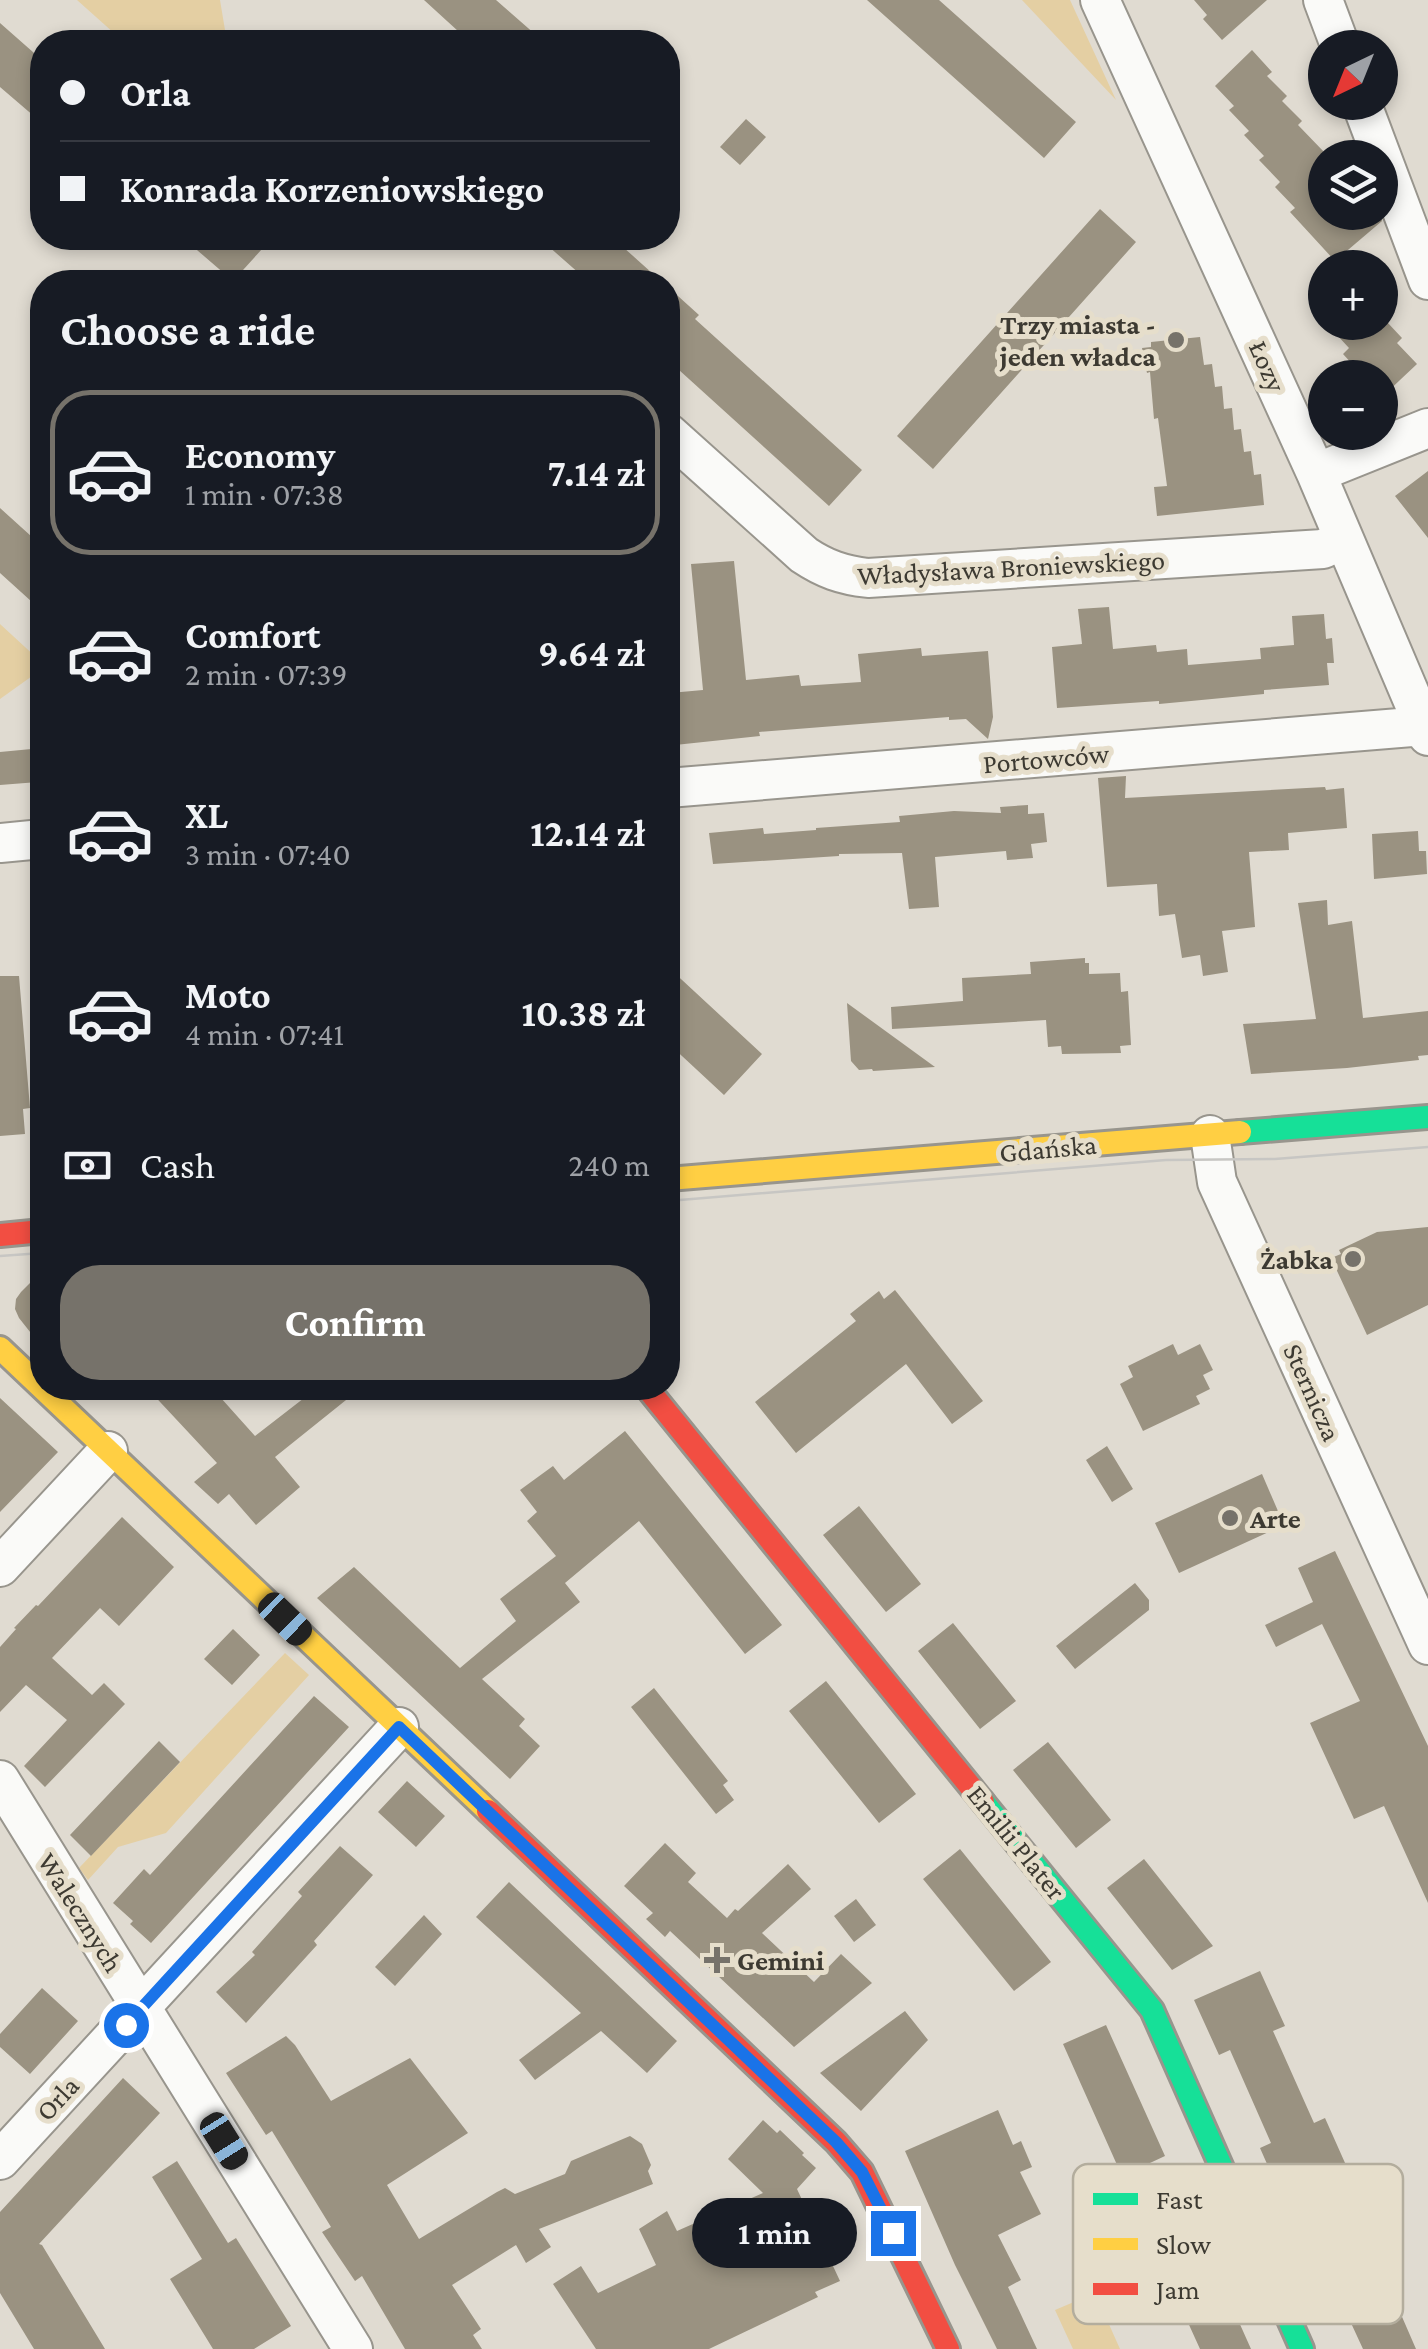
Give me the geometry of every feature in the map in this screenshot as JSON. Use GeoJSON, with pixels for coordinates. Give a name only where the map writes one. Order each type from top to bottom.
{"type":"FeatureCollection","features":[{"type":"Feature","properties":{"kind":"street","name":"Łozy"},"geometry":{"type":"LineString","coordinates":[[1100,0],[1316,473],[1426,731]]}},
{"type":"Feature","properties":{"kind":"street"},"geometry":{"type":"LineString","coordinates":[[1323,0],[1334,30]]}},
{"type":"Feature","properties":{"kind":"street"},"geometry":{"type":"LineString","coordinates":[[1368,120],[1428,280]]}},
{"type":"Feature","properties":{"kind":"street"},"geometry":{"type":"LineString","coordinates":[[1316,473],[1428,428]]}},
{"type":"Feature","properties":{"kind":"street","name":"Władysława Broniewskiego"},"geometry":{"type":"LineString","coordinates":[[680,444],[804,555],[843,575],[868,578],[1323,550],[1344,539]]}},
{"type":"Feature","properties":{"kind":"street","name":"Portowców"},"geometry":{"type":"LineString","coordinates":[[680,787],[1426,731]]}},
{"type":"Feature","properties":{"kind":"street"},"geometry":{"type":"LineString","coordinates":[[0,843],[30,840]]}},
{"type":"Feature","properties":{"kind":"street","name":"Gdańska"},"geometry":{"type":"LineString","coordinates":[[680,1177],[1428,1117]]}},
{"type":"Feature","properties":{"kind":"street","name":"Sternicza"},"geometry":{"type":"LineString","coordinates":[[1210,1135],[1218,1182],[1428,1645]]}},
{"type":"Feature","properties":{"kind":"street"},"geometry":{"type":"LineString","coordinates":[[0,1235],[30,1233]]}},
{"type":"Feature","properties":{"kind":"street"},"geometry":{"type":"LineString","coordinates":[[0,1348],[30,1376]]}},
{"type":"Feature","properties":{"kind":"street"},"geometry":{"type":"LineString","coordinates":[[55,1400],[836,2142],[862,2172],[948,2349]]}},
{"type":"Feature","properties":{"kind":"street","name":"Emilii Plater"},"geometry":{"type":"LineString","coordinates":[[657,1400],[1152,2010],[1220,2164]]}},
{"type":"Feature","properties":{"kind":"street"},"geometry":{"type":"LineString","coordinates":[[0,1568],[108,1450]]}},
{"type":"Feature","properties":{"kind":"street","name":"Orla"},"geometry":{"type":"LineString","coordinates":[[0,2160],[399,1727]]}},
{"type":"Feature","properties":{"kind":"street","name":"Walecznych"},"geometry":{"type":"LineString","coordinates":[[0,1780],[353,2349]]}},
{"type":"Feature","properties":{"kind":"street","name":"Emilii Plater"},"geometry":{"type":"LineString","coordinates":[[1291,2324],[1302,2349]]}},
{"type":"Feature","properties":{"kind":"shaded area"},"geometry":{"type":"Polygon","coordinates":[[[77,0],[220,0],[225,30],[111,30],[77,0]]]}},
{"type":"Feature","properties":{"kind":"shaded area"},"geometry":{"type":"Polygon","coordinates":[[[1022,0],[1070,0],[1116,100],[1022,0]]]}},
{"type":"Feature","properties":{"kind":"shaded area"},"geometry":{"type":"Polygon","coordinates":[[[0,624],[30,652],[30,678],[0,699],[0,624]]]}},
{"type":"Feature","properties":{"kind":"shaded area"},"geometry":{"type":"Polygon","coordinates":[[[285,1653],[309,1675],[166,1833],[118,1847],[88,1880],[79,1868],[285,1653]]]}},
{"type":"Feature","properties":{"kind":"shaded area"},"geometry":{"type":"Polygon","coordinates":[[[1073,2302],[1073,2324],[1109,2324],[1120,2349],[1073,2349],[1055,2310],[1073,2302]]]}},
{"type":"Feature","properties":{"kind":"building"},"geometry":{"type":"Polygon","coordinates":[[[424,0],[496,0],[530,30],[457,30],[424,0]]]}},
{"type":"Feature","properties":{"kind":"building"},"geometry":{"type":"Polygon","coordinates":[[[867,0],[939,0],[1076,122],[1044,158],[867,0]]]}},
{"type":"Feature","properties":{"kind":"building"},"geometry":{"type":"Polygon","coordinates":[[[1194,0],[1267,0],[1222,40],[1203,19],[1207,15],[1194,0]]]}},
{"type":"Feature","properties":{"kind":"building"},"geometry":{"type":"Polygon","coordinates":[[[0,23],[30,49],[30,113],[0,87],[0,23]]]}},
{"type":"Feature","properties":{"kind":"building"},"geometry":{"type":"Polygon","coordinates":[[[1252,50],[1272,72],[1267,76],[1287,96],[1282,101],[1302,121],[1298,125],[1312,140],[1308,140],[1308,230],[1371,230],[1348,250],[1325,250],[1290,212],[1295,208],[1275,187],[1280,182],[1259,160],[1264,156],[1244,135],[1249,131],[1229,110],[1234,106],[1215,86],[1252,50]]]}},
{"type":"Feature","properties":{"kind":"building"},"geometry":{"type":"Polygon","coordinates":[[[746,119],[766,137],[740,165],[720,147],[746,119]]]}},
{"type":"Feature","properties":{"kind":"building"},"geometry":{"type":"Polygon","coordinates":[[[1100,209],[1136,242],[933,469],[897,436],[1100,209]]]}},
{"type":"Feature","properties":{"kind":"building"},"geometry":{"type":"Polygon","coordinates":[[[197,250],[261,250],[243,270],[220,270],[197,250]]]}},
{"type":"Feature","properties":{"kind":"building"},"geometry":{"type":"Polygon","coordinates":[[[553,250],[626,250],[649,270],[575,270],[553,250]]]}},
{"type":"Feature","properties":{"kind":"building"},"geometry":{"type":"Polygon","coordinates":[[[680,298],[699,315],[695,319],[862,470],[829,506],[680,371],[680,298]]]}},
{"type":"Feature","properties":{"kind":"building"},"geometry":{"type":"Polygon","coordinates":[[[1398,334],[1402,338],[1397,343],[1417,364],[1398,382],[1398,360],[1348,360],[1343,354],[1349,348],[1342,340],[1398,340],[1398,334]]]}},
{"type":"Feature","properties":{"kind":"building"},"geometry":{"type":"Polygon","coordinates":[[[1200,337],[1204,365],[1212,364],[1215,387],[1222,386],[1224,409],[1232,408],[1234,430],[1241,429],[1244,452],[1251,451],[1254,475],[1261,474],[1264,505],[1157,516],[1154,487],[1167,486],[1150,372],[1147,373],[1142,348],[1151,347],[1151,342],[1200,337]]]}},
{"type":"Feature","properties":{"kind":"building"},"geometry":{"type":"Polygon","coordinates":[[[1428,471],[1428,538],[1395,496],[1428,471]]]}},
{"type":"Feature","properties":{"kind":"building"},"geometry":{"type":"Polygon","coordinates":[[[0,508],[30,535],[30,600],[0,573],[0,508]]]}},
{"type":"Feature","properties":{"kind":"building"},"geometry":{"type":"Polygon","coordinates":[[[734,561],[746,680],[799,675],[801,686],[861,682],[858,654],[921,648],[922,656],[988,651],[993,717],[988,739],[966,719],[949,717],[759,732],[760,736],[680,744],[680,692],[703,690],[691,564],[734,561]]]}},
{"type":"Feature","properties":{"kind":"building"},"geometry":{"type":"Polygon","coordinates":[[[1109,607],[1113,649],[1156,645],[1157,652],[1187,649],[1188,665],[1261,659],[1260,648],[1294,645],[1292,616],[1324,614],[1326,639],[1332,638],[1334,663],[1327,663],[1329,685],[1159,704],[1057,708],[1052,647],[1082,644],[1078,609],[1109,607]]]}},
{"type":"Feature","properties":{"kind":"building"},"geometry":{"type":"Polygon","coordinates":[[[30,749],[30,783],[0,785],[0,752],[30,749]]]}},
{"type":"Feature","properties":{"kind":"building"},"geometry":{"type":"Polygon","coordinates":[[[1126,776],[1125,798],[1344,788],[1347,828],[1288,833],[1289,850],[1249,852],[1255,927],[1222,931],[1228,972],[1203,976],[1200,955],[1182,958],[1175,914],[1159,916],[1157,884],[1107,887],[1098,778],[1126,776]]]}},
{"type":"Feature","properties":{"kind":"building"},"geometry":{"type":"Polygon","coordinates":[[[1028,805],[1028,814],[1044,813],[1047,842],[1031,844],[1033,858],[1007,860],[1006,851],[935,857],[939,907],[909,909],[902,853],[713,864],[709,833],[763,828],[764,834],[816,830],[900,822],[899,816],[954,811],[1001,813],[1000,807],[1028,805]]]}},
{"type":"Feature","properties":{"kind":"building"},"geometry":{"type":"Polygon","coordinates":[[[1418,831],[1419,851],[1426,851],[1427,874],[1374,879],[1372,834],[1418,831]]]}},
{"type":"Feature","properties":{"kind":"building"},"geometry":{"type":"Polygon","coordinates":[[[1327,900],[1328,925],[1352,921],[1363,1018],[1428,1011],[1428,1055],[1418,1056],[1419,1060],[1347,1068],[1251,1074],[1243,1024],[1316,1019],[1298,903],[1327,900]]]}},
{"type":"Feature","properties":{"kind":"building"},"geometry":{"type":"Polygon","coordinates":[[[1085,958],[1089,974],[1120,973],[1121,992],[1128,991],[1131,1045],[1120,1046],[1121,1053],[1062,1054],[1061,1046],[1048,1047],[1046,1020],[892,1029],[891,1007],[963,1001],[962,978],[1031,974],[1030,962],[1085,958]]]}},
{"type":"Feature","properties":{"kind":"building"},"geometry":{"type":"Polygon","coordinates":[[[0,976],[19,976],[30,1108],[23,1109],[25,1134],[0,1136],[0,976]]]}},
{"type":"Feature","properties":{"kind":"building"},"geometry":{"type":"Polygon","coordinates":[[[680,978],[762,1054],[724,1095],[680,1054],[680,978]]]}},
{"type":"Feature","properties":{"kind":"building"},"geometry":{"type":"Polygon","coordinates":[[[847,1003],[935,1067],[859,1070],[851,1061],[847,1003]]]}},
{"type":"Feature","properties":{"kind":"building"},"geometry":{"type":"Polygon","coordinates":[[[1428,1227],[1428,1305],[1367,1335],[1331,1258],[1341,1254],[1339,1250],[1377,1232],[1428,1227]]]}},
{"type":"Feature","properties":{"kind":"building"},"geometry":{"type":"Polygon","coordinates":[[[30,1283],[30,1332],[15,1309],[21,1292],[30,1283]]]}},
{"type":"Feature","properties":{"kind":"building"},"geometry":{"type":"Polygon","coordinates":[[[895,1290],[983,1401],[952,1424],[906,1364],[796,1453],[755,1402],[856,1321],[850,1314],[879,1291],[884,1299],[895,1290]]]}},
{"type":"Feature","properties":{"kind":"building"},"geometry":{"type":"Polygon","coordinates":[[[1173,1344],[1178,1355],[1200,1344],[1213,1370],[1203,1375],[1210,1389],[1196,1396],[1200,1404],[1143,1431],[1120,1384],[1133,1377],[1128,1366],[1173,1344]]]}},
{"type":"Feature","properties":{"kind":"building"},"geometry":{"type":"Polygon","coordinates":[[[0,1398],[58,1452],[0,1512],[0,1398]]]}},
{"type":"Feature","properties":{"kind":"building"},"geometry":{"type":"Polygon","coordinates":[[[158,1400],[223,1400],[255,1436],[302,1400],[346,1400],[275,1457],[300,1487],[256,1525],[229,1494],[218,1504],[194,1482],[217,1463],[158,1400]]]}},
{"type":"Feature","properties":{"kind":"building"},"geometry":{"type":"Polygon","coordinates":[[[625,1431],[782,1625],[745,1654],[639,1521],[565,1583],[580,1602],[482,1679],[525,1719],[519,1726],[540,1746],[510,1779],[317,1598],[354,1567],[460,1668],[516,1621],[500,1599],[556,1556],[527,1521],[537,1512],[520,1490],[553,1466],[564,1480],[625,1431]]]}},
{"type":"Feature","properties":{"kind":"building"},"geometry":{"type":"Polygon","coordinates":[[[1107,1446],[1133,1489],[1112,1502],[1086,1460],[1107,1446]]]}},
{"type":"Feature","properties":{"kind":"building"},"geometry":{"type":"Polygon","coordinates":[[[1262,1474],[1284,1525],[1179,1573],[1155,1523],[1262,1474]]]}},
{"type":"Feature","properties":{"kind":"building"},"geometry":{"type":"Polygon","coordinates":[[[859,1506],[921,1584],[886,1612],[823,1535],[859,1506]]]}},
{"type":"Feature","properties":{"kind":"building"},"geometry":{"type":"Polygon","coordinates":[[[122,1517],[174,1567],[119,1626],[100,1608],[52,1658],[92,1695],[104,1683],[125,1704],[45,1787],[24,1766],[67,1720],[26,1685],[0,1712],[0,1647],[122,1517]]]}},
{"type":"Feature","properties":{"kind":"building"},"geometry":{"type":"Polygon","coordinates":[[[1335,1551],[1428,1746],[1428,1903],[1384,1806],[1354,1819],[1310,1723],[1360,1701],[1322,1624],[1276,1647],[1265,1625],[1313,1602],[1298,1568],[1335,1551]]]}},
{"type":"Feature","properties":{"kind":"building"},"geometry":{"type":"Polygon","coordinates":[[[1135,1583],[1149,1600],[1149,1610],[1075,1669],[1056,1646],[1135,1583]]]}},
{"type":"Feature","properties":{"kind":"building"},"geometry":{"type":"Polygon","coordinates":[[[953,1623],[1016,1701],[980,1729],[918,1651],[953,1623]]]}},
{"type":"Feature","properties":{"kind":"building"},"geometry":{"type":"Polygon","coordinates":[[[233,1629],[260,1655],[232,1685],[204,1659],[233,1629]]]}},
{"type":"Feature","properties":{"kind":"building"},"geometry":{"type":"Polygon","coordinates":[[[826,1681],[916,1794],[879,1823],[789,1711],[826,1681]]]}},
{"type":"Feature","properties":{"kind":"building"},"geometry":{"type":"Polygon","coordinates":[[[654,1688],[728,1781],[723,1785],[734,1800],[716,1814],[631,1707],[654,1688]]]}},
{"type":"Feature","properties":{"kind":"building"},"geometry":{"type":"Polygon","coordinates":[[[314,1696],[349,1727],[151,1943],[113,1903],[144,1869],[150,1875],[314,1696]]]}},
{"type":"Feature","properties":{"kind":"building"},"geometry":{"type":"Polygon","coordinates":[[[159,1741],[180,1762],[91,1856],[70,1835],[159,1741]]]}},
{"type":"Feature","properties":{"kind":"building"},"geometry":{"type":"Polygon","coordinates":[[[1048,1742],[1111,1820],[1076,1848],[1013,1770],[1048,1742]]]}},
{"type":"Feature","properties":{"kind":"building"},"geometry":{"type":"Polygon","coordinates":[[[407,1781],[445,1816],[416,1847],[378,1812],[407,1781]]]}},
{"type":"Feature","properties":{"kind":"building"},"geometry":{"type":"Polygon","coordinates":[[[665,1843],[696,1873],[688,1882],[727,1918],[788,1864],[811,1889],[762,1933],[814,1982],[841,1954],[872,1983],[794,2047],[670,1931],[665,1937],[646,1919],[653,1913],[624,1886],[665,1843]]]}},
{"type":"Feature","properties":{"kind":"building"},"geometry":{"type":"Polygon","coordinates":[[[340,1846],[373,1875],[314,1941],[317,1945],[246,2023],[216,1992],[255,1955],[252,1952],[302,1896],[298,1892],[340,1846]]]}},
{"type":"Feature","properties":{"kind":"building"},"geometry":{"type":"Polygon","coordinates":[[[960,1849],[1051,1962],[1014,1991],[923,1879],[960,1849]]]}},
{"type":"Feature","properties":{"kind":"building"},"geometry":{"type":"Polygon","coordinates":[[[1144,1859],[1213,1946],[1172,1970],[1107,1888],[1144,1859]]]}},
{"type":"Feature","properties":{"kind":"building"},"geometry":{"type":"Polygon","coordinates":[[[509,1882],[677,2041],[647,2073],[601,2031],[535,2080],[519,2060],[581,2013],[476,1917],[509,1882]]]}},
{"type":"Feature","properties":{"kind":"building"},"geometry":{"type":"Polygon","coordinates":[[[856,1899],[876,1925],[854,1942],[834,1916],[856,1899]]]}},
{"type":"Feature","properties":{"kind":"building"},"geometry":{"type":"Polygon","coordinates":[[[424,1915],[442,1934],[395,1986],[375,1967],[424,1915]]]}},
{"type":"Feature","properties":{"kind":"building"},"geometry":{"type":"Polygon","coordinates":[[[1260,1971],[1285,2026],[1273,2031],[1314,2123],[1325,2118],[1345,2164],[1267,2164],[1260,2148],[1271,2143],[1230,2050],[1219,2055],[1194,2000],[1260,1971]]]}},
{"type":"Feature","properties":{"kind":"building"},"geometry":{"type":"Polygon","coordinates":[[[42,1988],[78,2021],[30,2074],[0,2047],[0,2034],[42,1988]]]}},
{"type":"Feature","properties":{"kind":"building"},"geometry":{"type":"Polygon","coordinates":[[[905,2011],[928,2040],[861,2111],[820,2073],[905,2011]]]}},
{"type":"Feature","properties":{"kind":"building"},"geometry":{"type":"Polygon","coordinates":[[[1106,2025],[1165,2156],[1148,2164],[1117,2164],[1063,2044],[1106,2025]]]}},
{"type":"Feature","properties":{"kind":"building"},"geometry":{"type":"Polygon","coordinates":[[[286,2036],[331,2101],[410,2058],[468,2133],[387,2185],[419,2239],[505,2188],[515,2194],[565,2174],[571,2161],[630,2136],[642,2144],[651,2165],[648,2171],[653,2184],[539,2229],[551,2247],[526,2263],[516,2245],[452,2285],[481,2329],[473,2335],[482,2349],[405,2349],[362,2276],[355,2281],[322,2232],[331,2227],[272,2131],[266,2135],[226,2073],[286,2036]]]}},
{"type":"Feature","properties":{"kind":"building"},"geometry":{"type":"Polygon","coordinates":[[[123,2078],[160,2113],[39,2244],[105,2349],[34,2349],[0,2293],[0,2212],[123,2078]]]}},
{"type":"Feature","properties":{"kind":"building"},"geometry":{"type":"Polygon","coordinates":[[[998,2110],[1013,2145],[1021,2141],[1032,2167],[1020,2172],[1041,2214],[998,2235],[1021,2280],[1008,2287],[1037,2349],[997,2349],[905,2151],[998,2110]]]}},
{"type":"Feature","properties":{"kind":"building"},"geometry":{"type":"Polygon","coordinates":[[[763,2120],[777,2133],[780,2130],[816,2168],[797,2189],[840,2281],[815,2292],[818,2297],[709,2349],[596,2349],[553,2284],[581,2266],[598,2293],[656,2265],[639,2229],[667,2211],[677,2231],[763,2193],[728,2159],[763,2120]]]}},
{"type":"Feature","properties":{"kind":"building"},"geometry":{"type":"Polygon","coordinates":[[[177,2161],[228,2243],[236,2238],[291,2326],[254,2349],[213,2349],[170,2279],[202,2259],[152,2177],[177,2161]]]}},
{"type":"Feature","properties":{"kind":"building"},"geometry":{"type":"Polygon","coordinates":[[[1403,2319],[1416,2349],[1363,2349],[1351,2324],[1403,2324],[1403,2319]]]}},
{"type":"Feature","properties":{"kind":"building"},"geometry":{"type":"Polygon","coordinates":[[[1189,2324],[1240,2324],[1251,2349],[1200,2349],[1189,2324]]]}},
{"type":"Feature","properties":{"kind":"tram line"},"geometry":{"type":"LineString","coordinates":[[680,1200],[1166,1160],[1275,1159],[1428,1147]]}},
{"type":"Feature","properties":{"kind":"tram line"},"geometry":{"type":"LineString","coordinates":[[0,1256],[30,1254]]}},
{"type":"Feature","properties":{"kind":"traffic: fast"},"geometry":{"type":"LineString","coordinates":[[1240,1132],[1428,1117]]}},
{"type":"Feature","properties":{"kind":"traffic: fast"},"geometry":{"type":"LineString","coordinates":[[983,1802],[1152,2010],[1220,2164]]}},
{"type":"Feature","properties":{"kind":"traffic: fast"},"geometry":{"type":"LineString","coordinates":[[1291,2324],[1302,2349]]}},
{"type":"Feature","properties":{"kind":"traffic: slow"},"geometry":{"type":"LineString","coordinates":[[680,1178],[1240,1132]]}},
{"type":"Feature","properties":{"kind":"traffic: slow"},"geometry":{"type":"LineString","coordinates":[[0,1348],[30,1376]]}},
{"type":"Feature","properties":{"kind":"traffic: slow"},"geometry":{"type":"LineString","coordinates":[[55,1400],[488,1811]]}},
{"type":"Feature","properties":{"kind":"traffic: jam"},"geometry":{"type":"LineString","coordinates":[[0,1235],[30,1232]]}},
{"type":"Feature","properties":{"kind":"traffic: jam"},"geometry":{"type":"LineString","coordinates":[[657,1400],[983,1802]]}},
{"type":"Feature","properties":{"kind":"traffic: jam"},"geometry":{"type":"LineString","coordinates":[[488,1811],[836,2142],[862,2172],[948,2349]]}},
{"type":"Feature","properties":{"kind":"place","name":"Trzy miasta - jeden władca"},"geometry":{"type":"Point","coordinates":[1176,340]}},
{"type":"Feature","properties":{"kind":"place","name":"Żabka"},"geometry":{"type":"Point","coordinates":[1353,1259]}},
{"type":"Feature","properties":{"kind":"place","name":"Arte"},"geometry":{"type":"Point","coordinates":[1230,1518]}},
{"type":"Feature","properties":{"kind":"place","name":"Gemini"},"geometry":{"type":"Point","coordinates":[717,1960]}},
{"type":"Feature","properties":{"kind":"route"},"geometry":{"type":"LineString","coordinates":[[126,2025],[399,1727],[836,2142],[862,2172],[893,2233]]}}]}
